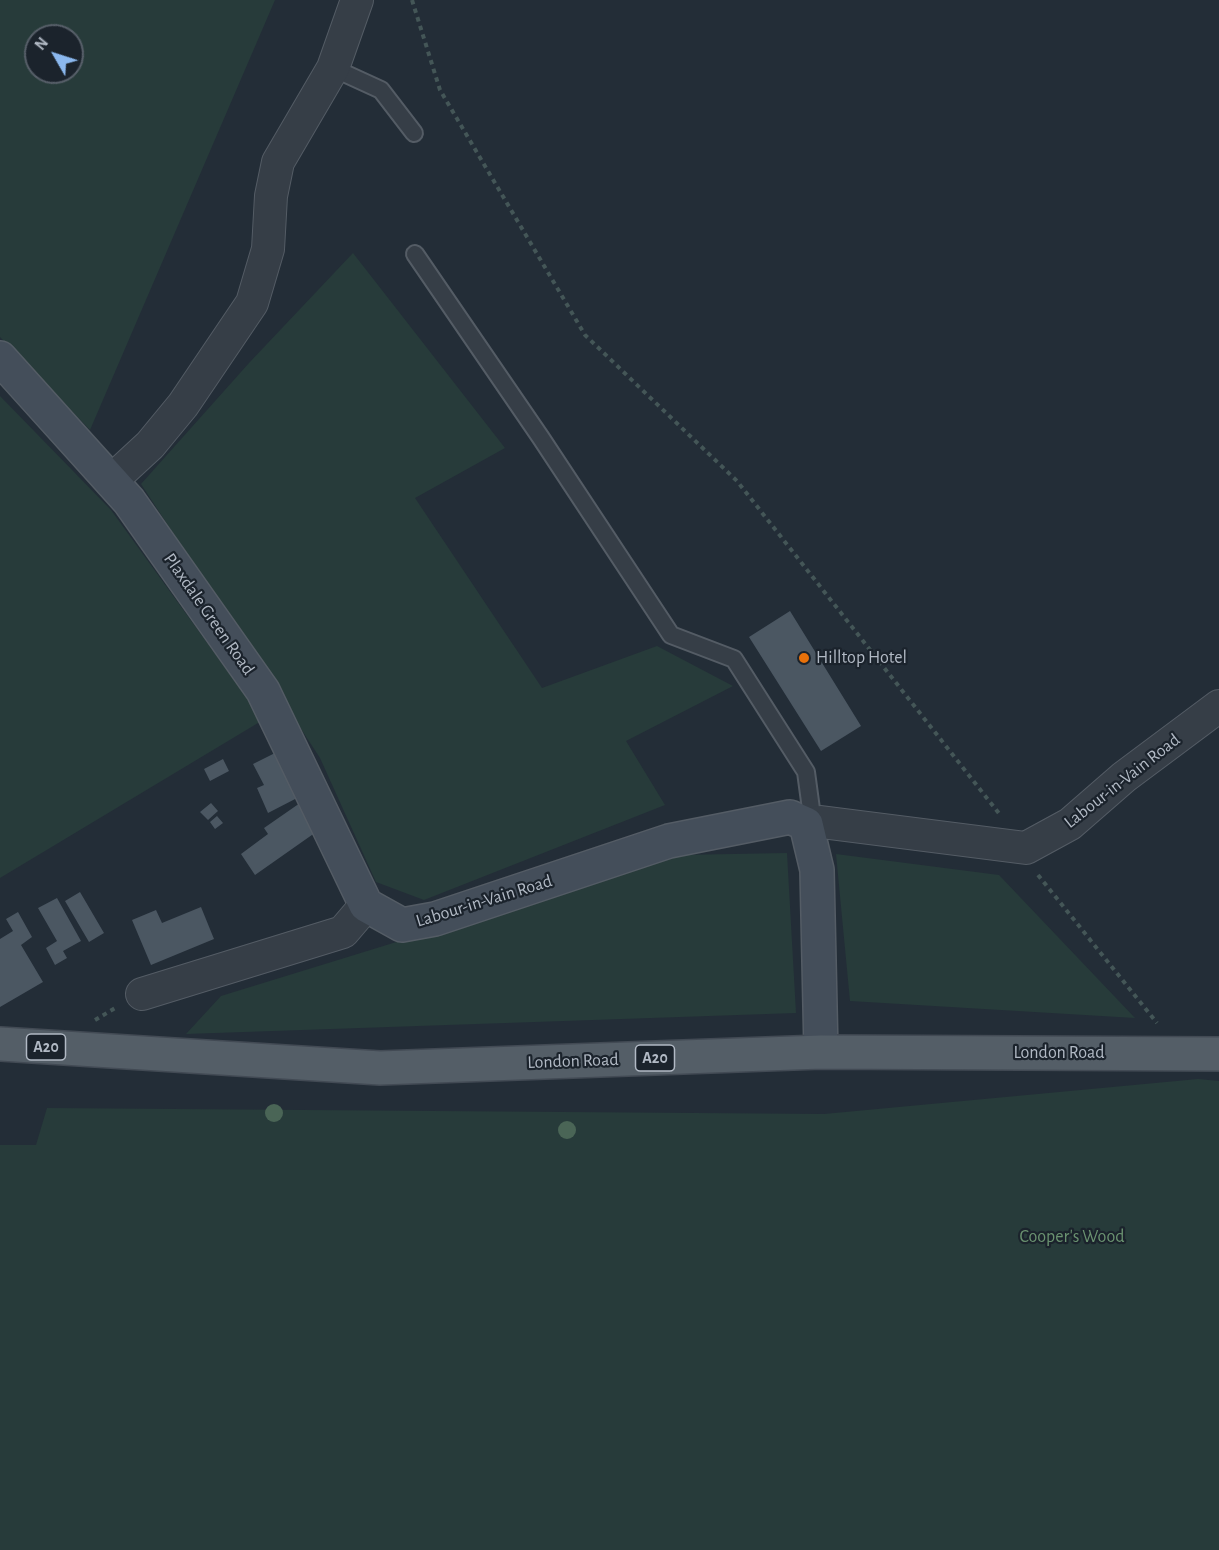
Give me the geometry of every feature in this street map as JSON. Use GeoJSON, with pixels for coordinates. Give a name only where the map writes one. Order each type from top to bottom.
{"type":"FeatureCollection","features":[{"type":"Feature","properties":{"kind":"main road","name":"London Road"},"geometry":{"type":"LineString","coordinates":[[0,1044],[380,1068],[821,1052],[1219,1054]]}},
{"type":"Feature","properties":{"kind":"street"},"geometry":{"type":"LineString","coordinates":[[111,481],[150,445],[183,405],[252,303],[268,249],[271,196],[278,162],[333,68],[357,0]]}},
{"type":"Feature","properties":{"kind":"street","name":"Plaxdale Green Road"},"geometry":{"type":"LineString","coordinates":[[0,358],[129,501],[263,691],[366,905]]}},
{"type":"Feature","properties":{"kind":"street","name":"Labour-in-Vain Road"},"geometry":{"type":"LineString","coordinates":[[366,905],[402,925],[435,919],[669,841],[790,817],[806,824],[821,822],[1026,848],[1070,824],[1124,777],[1219,706]]}},
{"type":"Feature","properties":{"kind":"street"},"geometry":{"type":"LineString","coordinates":[[806,824],[817,870],[821,1052]]}},
{"type":"Feature","properties":{"kind":"street"},"geometry":{"type":"LineString","coordinates":[[142,994],[343,932],[366,905]]}},
{"type":"Feature","properties":{"kind":"lane"},"geometry":{"type":"LineString","coordinates":[[333,68],[381,90],[414,133]]}},
{"type":"Feature","properties":{"kind":"lane"},"geometry":{"type":"LineString","coordinates":[[415,254],[542,438],[671,635],[734,659],[806,772],[811,809],[806,824]]}},
{"type":"Feature","properties":{"kind":"path"},"geometry":{"type":"LineString","coordinates":[[412,0],[440,90],[585,335],[737,482],[1017,836],[1021,853],[1161,1027]]}},
{"type":"Feature","properties":{"kind":"green space"},"geometry":{"type":"Polygon","coordinates":[[[0,0],[275,0],[90,430],[0,337],[0,0]]]}},
{"type":"Feature","properties":{"kind":"green space"},"geometry":{"type":"Polygon","coordinates":[[[353,253],[505,448],[415,498],[542,688],[657,646],[733,686],[626,741],[665,805],[424,900],[376,882],[320,758],[141,484],[249,363],[353,253]]]}},
{"type":"Feature","properties":{"kind":"green space"},"geometry":{"type":"Polygon","coordinates":[[[0,396],[111,510],[263,720],[0,878],[0,396]]]}},
{"type":"Feature","properties":{"kind":"green space"},"geometry":{"type":"Polygon","coordinates":[[[787,853],[796,1013],[186,1034],[221,996],[679,855],[787,853]]]}},
{"type":"Feature","properties":{"kind":"green space"},"geometry":{"type":"Polygon","coordinates":[[[836,854],[999,875],[1135,1018],[850,1001],[836,854]]]}},
{"type":"Feature","properties":{"kind":"green space","name":"Cooper's Wood"},"geometry":{"type":"Polygon","coordinates":[[[1198,1079],[1219,1081],[1219,1550],[0,1550],[0,1145],[36,1145],[47,1108],[824,1114],[1198,1079]]]}},
{"type":"Feature","properties":{"kind":"building"},"geometry":{"type":"Polygon","coordinates":[[[790,611],[861,726],[821,751],[749,637],[790,611]]]}},
{"type":"Feature","properties":{"kind":"building"},"geometry":{"type":"Polygon","coordinates":[[[277,752],[299,797],[268,813],[257,788],[264,785],[253,764],[277,752]]]}},
{"type":"Feature","properties":{"kind":"building"},"geometry":{"type":"Polygon","coordinates":[[[223,759],[229,771],[210,781],[204,769],[223,759]]]}},
{"type":"Feature","properties":{"kind":"building"},"geometry":{"type":"Polygon","coordinates":[[[211,803],[218,811],[208,820],[200,812],[211,803]]]}},
{"type":"Feature","properties":{"kind":"building"},"geometry":{"type":"Polygon","coordinates":[[[300,803],[319,830],[255,875],[241,854],[268,834],[264,828],[300,803]]]}},
{"type":"Feature","properties":{"kind":"building"},"geometry":{"type":"Polygon","coordinates":[[[217,816],[223,823],[215,829],[210,822],[217,816]]]}},
{"type":"Feature","properties":{"kind":"building"},"geometry":{"type":"Polygon","coordinates":[[[80,892],[104,933],[89,942],[65,901],[80,892]]]}},
{"type":"Feature","properties":{"kind":"building"},"geometry":{"type":"Polygon","coordinates":[[[57,898],[81,941],[63,951],[67,958],[55,965],[46,948],[57,941],[38,908],[57,898]]]}},
{"type":"Feature","properties":{"kind":"building"},"geometry":{"type":"Polygon","coordinates":[[[201,907],[214,939],[151,965],[132,920],[156,910],[162,923],[201,907]]]}},
{"type":"Feature","properties":{"kind":"building"},"geometry":{"type":"Polygon","coordinates":[[[18,912],[32,937],[21,945],[43,982],[0,1007],[0,939],[13,931],[6,919],[18,912]]]}},
{"type":"Feature","properties":{"kind":"place","name":"Hilltop Hotel"},"geometry":{"type":"Point","coordinates":[804,658]}}]}
